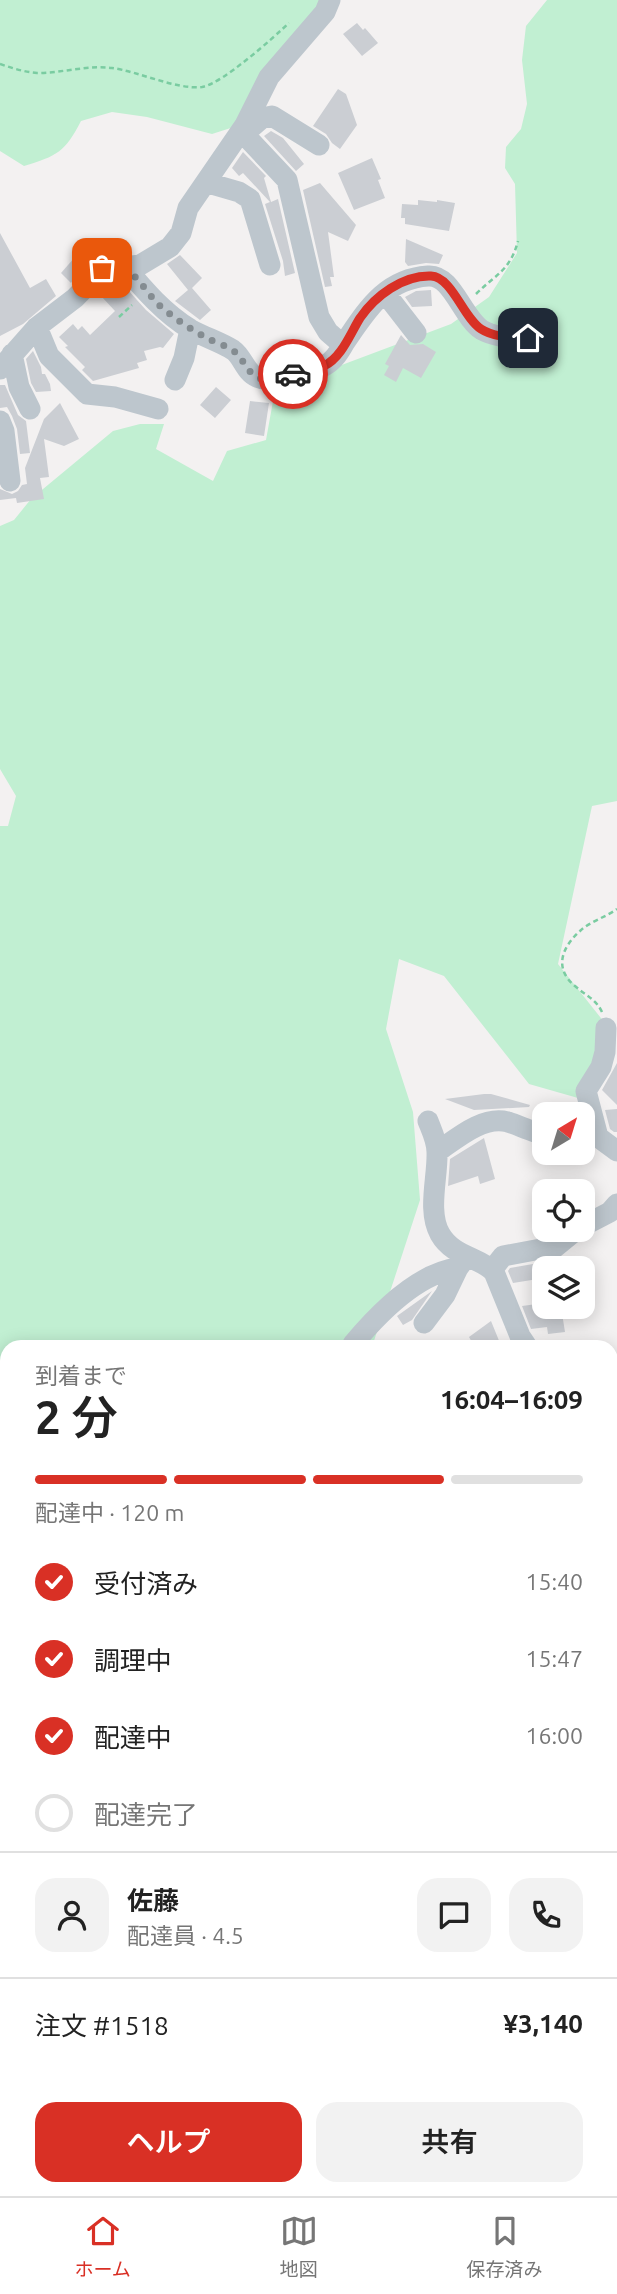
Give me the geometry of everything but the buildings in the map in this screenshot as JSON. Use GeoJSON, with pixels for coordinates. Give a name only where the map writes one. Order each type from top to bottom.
{"type":"FeatureCollection","features":[{"type":"Feature","properties":{"kind":"street"},"geometry":{"type":"LineString","coordinates":[[30,410],[6,361],[37,327],[75,298],[106,266],[140,265],[170,247],[181,233],[188,208],[242,132],[269,77],[317,21],[330,0]]}},
{"type":"Feature","properties":{"kind":"street"},"geometry":{"type":"LineString","coordinates":[[242,132],[262,118],[272,116],[319,145]]}},
{"type":"Feature","properties":{"kind":"street"},"geometry":{"type":"LineString","coordinates":[[242,132],[287,180],[298,187],[319,317],[328,332],[343,345]]}},
{"type":"Feature","properties":{"kind":"street"},"geometry":{"type":"LineString","coordinates":[[208,183],[239,192],[250,199],[271,265]]}},
{"type":"Feature","properties":{"kind":"street"},"geometry":{"type":"LineString","coordinates":[[125,267],[159,305],[190,329],[234,351],[248,370],[257,377],[268,380],[324,366],[336,356],[377,298],[409,279],[435,276],[449,286],[468,316],[481,329],[494,335],[528,338]]}},
{"type":"Feature","properties":{"kind":"street"},"geometry":{"type":"LineString","coordinates":[[385,292],[416,333]]}},
{"type":"Feature","properties":{"kind":"street"},"geometry":{"type":"LineString","coordinates":[[37,327],[49,356],[87,394],[115,397],[158,409]]}},
{"type":"Feature","properties":{"kind":"street"},"geometry":{"type":"LineString","coordinates":[[175,380],[184,358],[190,329]]}},
{"type":"Feature","properties":{"kind":"street"},"geometry":{"type":"LineString","coordinates":[[0,421],[4,431],[10,481]]}},
{"type":"Feature","properties":{"kind":"street"},"geometry":{"type":"LineString","coordinates":[[599,1073],[605,1052],[606,1028]]}},
{"type":"Feature","properties":{"kind":"street"},"geometry":{"type":"LineString","coordinates":[[587,1102],[586,1091],[599,1073],[617,1058]]}},
{"type":"Feature","properties":{"kind":"street"},"geometry":{"type":"LineString","coordinates":[[428,1121],[437,1143],[435,1220],[441,1235],[462,1262]]}},
{"type":"Feature","properties":{"kind":"street"},"geometry":{"type":"LineString","coordinates":[[437,1152],[477,1126],[509,1122],[532,1131]]}},
{"type":"Feature","properties":{"kind":"street"},"geometry":{"type":"LineString","coordinates":[[595,1131],[598,1137],[617,1151]]}},
{"type":"Feature","properties":{"kind":"street"},"geometry":{"type":"LineString","coordinates":[[595,1220],[610,1212],[617,1204]]}},
{"type":"Feature","properties":{"kind":"street"},"geometry":{"type":"LineString","coordinates":[[492,1270],[503,1256],[554,1248],[561,1242]]}},
{"type":"Feature","properties":{"kind":"street"},"geometry":{"type":"LineString","coordinates":[[424,1323],[445,1295],[462,1262]]}},
{"type":"Feature","properties":{"kind":"street"},"geometry":{"type":"LineString","coordinates":[[357,1340],[389,1303],[434,1275],[462,1262],[487,1265],[492,1270],[523,1340]]}},
{"type":"Feature","properties":{"kind":"path"},"geometry":{"type":"LineString","coordinates":[[0,64],[38,73],[114,68],[146,77],[203,87],[225,75],[294,19]]}},
{"type":"Feature","properties":{"kind":"path"},"geometry":{"type":"LineString","coordinates":[[468,316],[473,298],[506,269],[515,255],[518,241]]}},
{"type":"Feature","properties":{"kind":"path"},"geometry":{"type":"LineString","coordinates":[[606,1028],[599,1006],[573,985],[561,962],[580,930],[617,909]]}},
{"type":"Feature","properties":{"kind":"green space"},"geometry":{"type":"Polygon","coordinates":[[[0,0],[328,0],[240,125],[212,134],[147,117],[112,112],[81,121],[70,140],[59,151],[24,166],[0,151],[0,0]]]}},
{"type":"Feature","properties":{"kind":"green space"},"geometry":{"type":"Polygon","coordinates":[[[547,0],[617,0],[617,801],[592,806],[558,964],[612,1032],[578,1098],[529,1084],[444,976],[399,959],[386,1029],[413,1112],[420,1200],[374,1340],[0,1340],[0,826],[8,826],[16,796],[0,769],[0,526],[14,520],[31,499],[113,431],[140,424],[164,424],[156,449],[213,481],[227,451],[266,440],[275,390],[451,324],[489,297],[517,253],[515,184],[505,168],[506,147],[521,129],[527,104],[522,60],[526,26],[547,0]]]}},
{"type":"Feature","properties":{"kind":"way so far"},"geometry":{"type":"LineString","coordinates":[[102,268],[113,264],[125,267],[159,305],[190,329],[234,351],[248,370],[257,377],[268,380],[293,374]]}},
{"type":"Feature","properties":{"kind":"route"},"geometry":{"type":"LineString","coordinates":[[293,374],[324,366],[336,356],[377,298],[409,279],[428,276],[441,278],[468,316],[481,329],[494,335],[528,338]]}}]}
